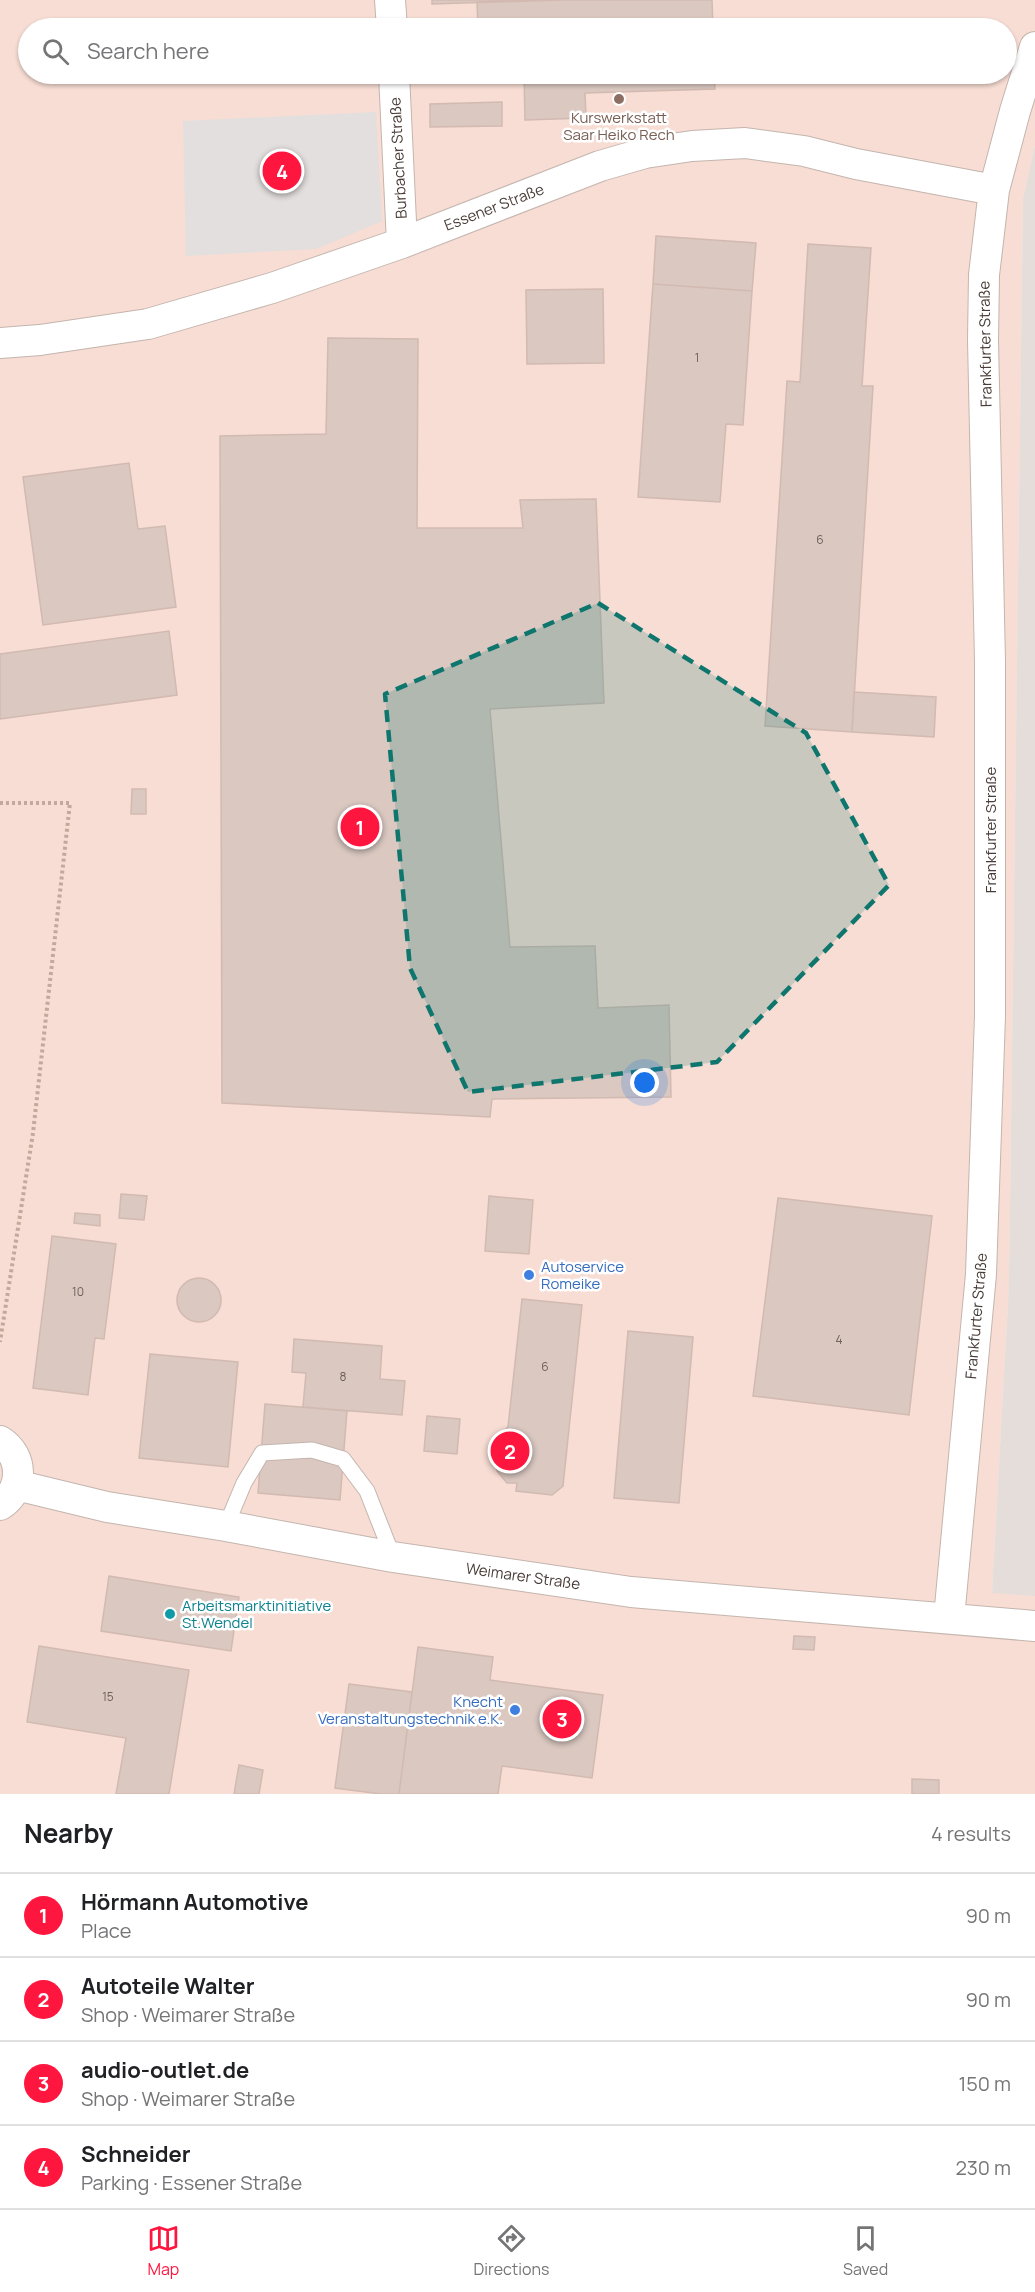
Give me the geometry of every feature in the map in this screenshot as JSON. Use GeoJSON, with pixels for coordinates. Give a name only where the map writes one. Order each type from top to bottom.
{"type":"FeatureCollection","features":[{"type":"Feature","properties":{"kind":"street"},"geometry":{"type":"LineString","coordinates":[[390,0],[391,18]]}},
{"type":"Feature","properties":{"kind":"street","name":"Frankfurter Straße"},"geometry":{"type":"LineString","coordinates":[[949,1618],[981,1274],[990,1016],[990,661],[983,340],[984,275],[994,190],[1034,56]]}},
{"type":"Feature","properties":{"kind":"street","name":"Burbacher Straße"},"geometry":{"type":"LineString","coordinates":[[394,84],[402,243]]}},
{"type":"Feature","properties":{"kind":"street","name":"Essener Straße"},"geometry":{"type":"LineString","coordinates":[[0,343],[40,340],[148,324],[272,288],[402,243],[600,166],[645,153],[692,146],[745,143],[804,150],[866,166],[994,190]]}},
{"type":"Feature","properties":{"kind":"street","name":"Weimarer Straße"},"geometry":{"type":"LineString","coordinates":[[0,1441],[13,1453],[17,1464],[18,1474],[8,1495],[107,1507],[393,1557],[631,1592],[1035,1626]]}},
{"type":"Feature","properties":{"kind":"lane"},"geometry":{"type":"LineString","coordinates":[[226,1526],[244,1483],[262,1453],[312,1450],[343,1459],[367,1491],[393,1557]]}},
{"type":"Feature","properties":{"kind":"path"},"geometry":{"type":"LineString","coordinates":[[0,803],[70,802],[33,1133],[0,1342]]}},
{"type":"Feature","properties":{"kind":"highlighted area"},"geometry":{"type":"Polygon","coordinates":[[[598,603],[806,733],[889,885],[717,1062],[468,1092],[410,968],[385,694],[598,603]]]}},
{"type":"Feature","properties":{"kind":"shaded area"},"geometry":{"type":"Polygon","coordinates":[[[0,0],[1035,0],[1035,145],[1023,199],[1009,1284],[992,1592],[1035,1596],[1035,1794],[0,1794],[0,0]]]}},
{"type":"Feature","properties":{"kind":"shaded area"},"geometry":{"type":"Polygon","coordinates":[[[376,112],[382,221],[316,249],[186,256],[183,121],[376,112]]]}},
{"type":"Feature","properties":{"kind":"shaded area"},"geometry":{"type":"Polygon","coordinates":[[[1035,145],[1035,1596],[992,1593],[1009,1284],[1023,199],[1035,145]]]}},
{"type":"Feature","properties":{"kind":"building"},"geometry":{"type":"Polygon","coordinates":[[[432,0],[562,0],[432,4],[432,0]]]}},
{"type":"Feature","properties":{"kind":"building"},"geometry":{"type":"Polygon","coordinates":[[[712,0],[713,18],[478,18],[477,2],[712,0]]]}},
{"type":"Feature","properties":{"kind":"building"},"geometry":{"type":"Polygon","coordinates":[[[524,84],[715,84],[715,89],[585,93],[586,118],[525,120],[524,84]]]}},
{"type":"Feature","properties":{"kind":"building"},"geometry":{"type":"Polygon","coordinates":[[[502,102],[502,126],[430,127],[430,104],[502,102]]]}},
{"type":"Feature","properties":{"kind":"building"},"geometry":{"type":"Polygon","coordinates":[[[656,236],[756,243],[752,291],[653,284],[656,236]]]}},
{"type":"Feature","properties":{"kind":"building"},"geometry":{"type":"Polygon","coordinates":[[[808,244],[871,248],[862,386],[873,386],[852,732],[765,726],[787,381],[800,382],[808,244]]]}},
{"type":"Feature","properties":{"kind":"building"},"geometry":{"type":"Polygon","coordinates":[[[653,284],[752,291],[743,425],[726,424],[720,502],[638,497],[653,284]]]}},
{"type":"Feature","properties":{"kind":"building"},"geometry":{"type":"Polygon","coordinates":[[[603,289],[604,363],[527,364],[526,290],[603,289]]]}},
{"type":"Feature","properties":{"kind":"building"},"geometry":{"type":"Polygon","coordinates":[[[328,338],[418,339],[417,528],[523,528],[520,500],[596,499],[604,703],[490,709],[510,947],[595,946],[598,1008],[669,1005],[671,1097],[492,1099],[490,1117],[222,1103],[220,436],[326,434],[328,338]]]}},
{"type":"Feature","properties":{"kind":"building"},"geometry":{"type":"Polygon","coordinates":[[[129,463],[138,529],[165,526],[176,607],[43,625],[23,477],[129,463]]]}},
{"type":"Feature","properties":{"kind":"building"},"geometry":{"type":"Polygon","coordinates":[[[169,631],[177,695],[0,719],[0,654],[169,631]]]}},
{"type":"Feature","properties":{"kind":"building"},"geometry":{"type":"Polygon","coordinates":[[[854,692],[936,697],[934,737],[852,732],[854,692]]]}},
{"type":"Feature","properties":{"kind":"building"},"geometry":{"type":"Polygon","coordinates":[[[132,789],[146,789],[146,814],[131,814],[132,789]]]}},
{"type":"Feature","properties":{"kind":"building"},"geometry":{"type":"Polygon","coordinates":[[[121,1194],[147,1196],[144,1220],[119,1218],[121,1194]]]}},
{"type":"Feature","properties":{"kind":"building"},"geometry":{"type":"Polygon","coordinates":[[[489,1196],[533,1200],[529,1254],[485,1251],[489,1196]]]}},
{"type":"Feature","properties":{"kind":"building"},"geometry":{"type":"Polygon","coordinates":[[[778,1198],[932,1216],[909,1415],[753,1396],[778,1198]]]}},
{"type":"Feature","properties":{"kind":"building"},"geometry":{"type":"Polygon","coordinates":[[[75,1213],[100,1215],[100,1226],[74,1223],[75,1213]]]}},
{"type":"Feature","properties":{"kind":"building"},"geometry":{"type":"Polygon","coordinates":[[[52,1236],[116,1244],[104,1339],[95,1338],[88,1395],[33,1388],[52,1236]]]}},
{"type":"Feature","properties":{"kind":"building"},"geometry":{"type":"Polygon","coordinates":[[[199,1278],[214,1285],[221,1300],[214,1315],[199,1322],[184,1315],[177,1300],[184,1285],[199,1278]]]}},
{"type":"Feature","properties":{"kind":"building"},"geometry":{"type":"Polygon","coordinates":[[[522,1299],[582,1305],[563,1486],[552,1495],[516,1491],[517,1483],[507,1483],[497,1471],[499,1435],[508,1427],[522,1299]]]}},
{"type":"Feature","properties":{"kind":"building"},"geometry":{"type":"Polygon","coordinates":[[[628,1331],[693,1337],[679,1503],[614,1498],[628,1331]]]}},
{"type":"Feature","properties":{"kind":"building"},"geometry":{"type":"Polygon","coordinates":[[[294,1339],[382,1346],[380,1379],[405,1381],[402,1415],[303,1407],[306,1373],[292,1372],[294,1339]]]}},
{"type":"Feature","properties":{"kind":"building"},"geometry":{"type":"Polygon","coordinates":[[[150,1354],[238,1362],[228,1467],[139,1458],[150,1354]]]}},
{"type":"Feature","properties":{"kind":"building"},"geometry":{"type":"Polygon","coordinates":[[[265,1404],[347,1411],[340,1500],[258,1493],[265,1404]]]}},
{"type":"Feature","properties":{"kind":"building"},"geometry":{"type":"Polygon","coordinates":[[[427,1416],[460,1419],[457,1454],[424,1451],[427,1416]]]}},
{"type":"Feature","properties":{"kind":"building","name":"Arbeitsmarktinitiative St.Wendel"},"geometry":{"type":"Polygon","coordinates":[[[109,1576],[239,1597],[231,1651],[101,1631],[109,1576]]]}},
{"type":"Feature","properties":{"kind":"building"},"geometry":{"type":"Polygon","coordinates":[[[794,1636],[815,1637],[814,1650],[793,1649],[794,1636]]]}},
{"type":"Feature","properties":{"kind":"building"},"geometry":{"type":"Polygon","coordinates":[[[39,1646],[189,1670],[169,1794],[116,1794],[126,1738],[27,1722],[39,1646]]]}},
{"type":"Feature","properties":{"kind":"building"},"geometry":{"type":"Polygon","coordinates":[[[418,1647],[493,1657],[490,1680],[603,1695],[592,1778],[502,1766],[498,1794],[399,1794],[418,1647]]]}},
{"type":"Feature","properties":{"kind":"building"},"geometry":{"type":"Polygon","coordinates":[[[349,1684],[412,1692],[399,1794],[335,1788],[349,1684]]]}},
{"type":"Feature","properties":{"kind":"building"},"geometry":{"type":"Polygon","coordinates":[[[239,1765],[263,1770],[259,1794],[234,1794],[239,1765]]]}},
{"type":"Feature","properties":{"kind":"building"},"geometry":{"type":"Polygon","coordinates":[[[912,1779],[939,1780],[939,1794],[912,1794],[912,1779]]]}},
{"type":"Feature","properties":{"kind":"place","name":"Kurswerkstatt Saar Heiko Rech"},"geometry":{"type":"Point","coordinates":[619,99]}},
{"type":"Feature","properties":{"kind":"place","name":"Schneider"},"geometry":{"type":"Point","coordinates":[282,171]}},
{"type":"Feature","properties":{"kind":"place","name":"Hörmann Automotive"},"geometry":{"type":"Point","coordinates":[360,827]}},
{"type":"Feature","properties":{"kind":"place","name":"Autoservice Romeike"},"geometry":{"type":"Point","coordinates":[529,1275]}},
{"type":"Feature","properties":{"kind":"place","name":"Autoteile Walter"},"geometry":{"type":"Point","coordinates":[510,1451]}},
{"type":"Feature","properties":{"kind":"place","name":"Arbeitsmarktinitiative St.Wendel"},"geometry":{"type":"Point","coordinates":[170,1614]}},
{"type":"Feature","properties":{"kind":"place","name":"Knecht Veranstaltungstechnik e.K."},"geometry":{"type":"Point","coordinates":[515,1710]}},
{"type":"Feature","properties":{"kind":"place","name":"audio-outlet.de"},"geometry":{"type":"Point","coordinates":[562,1719]}}]}
